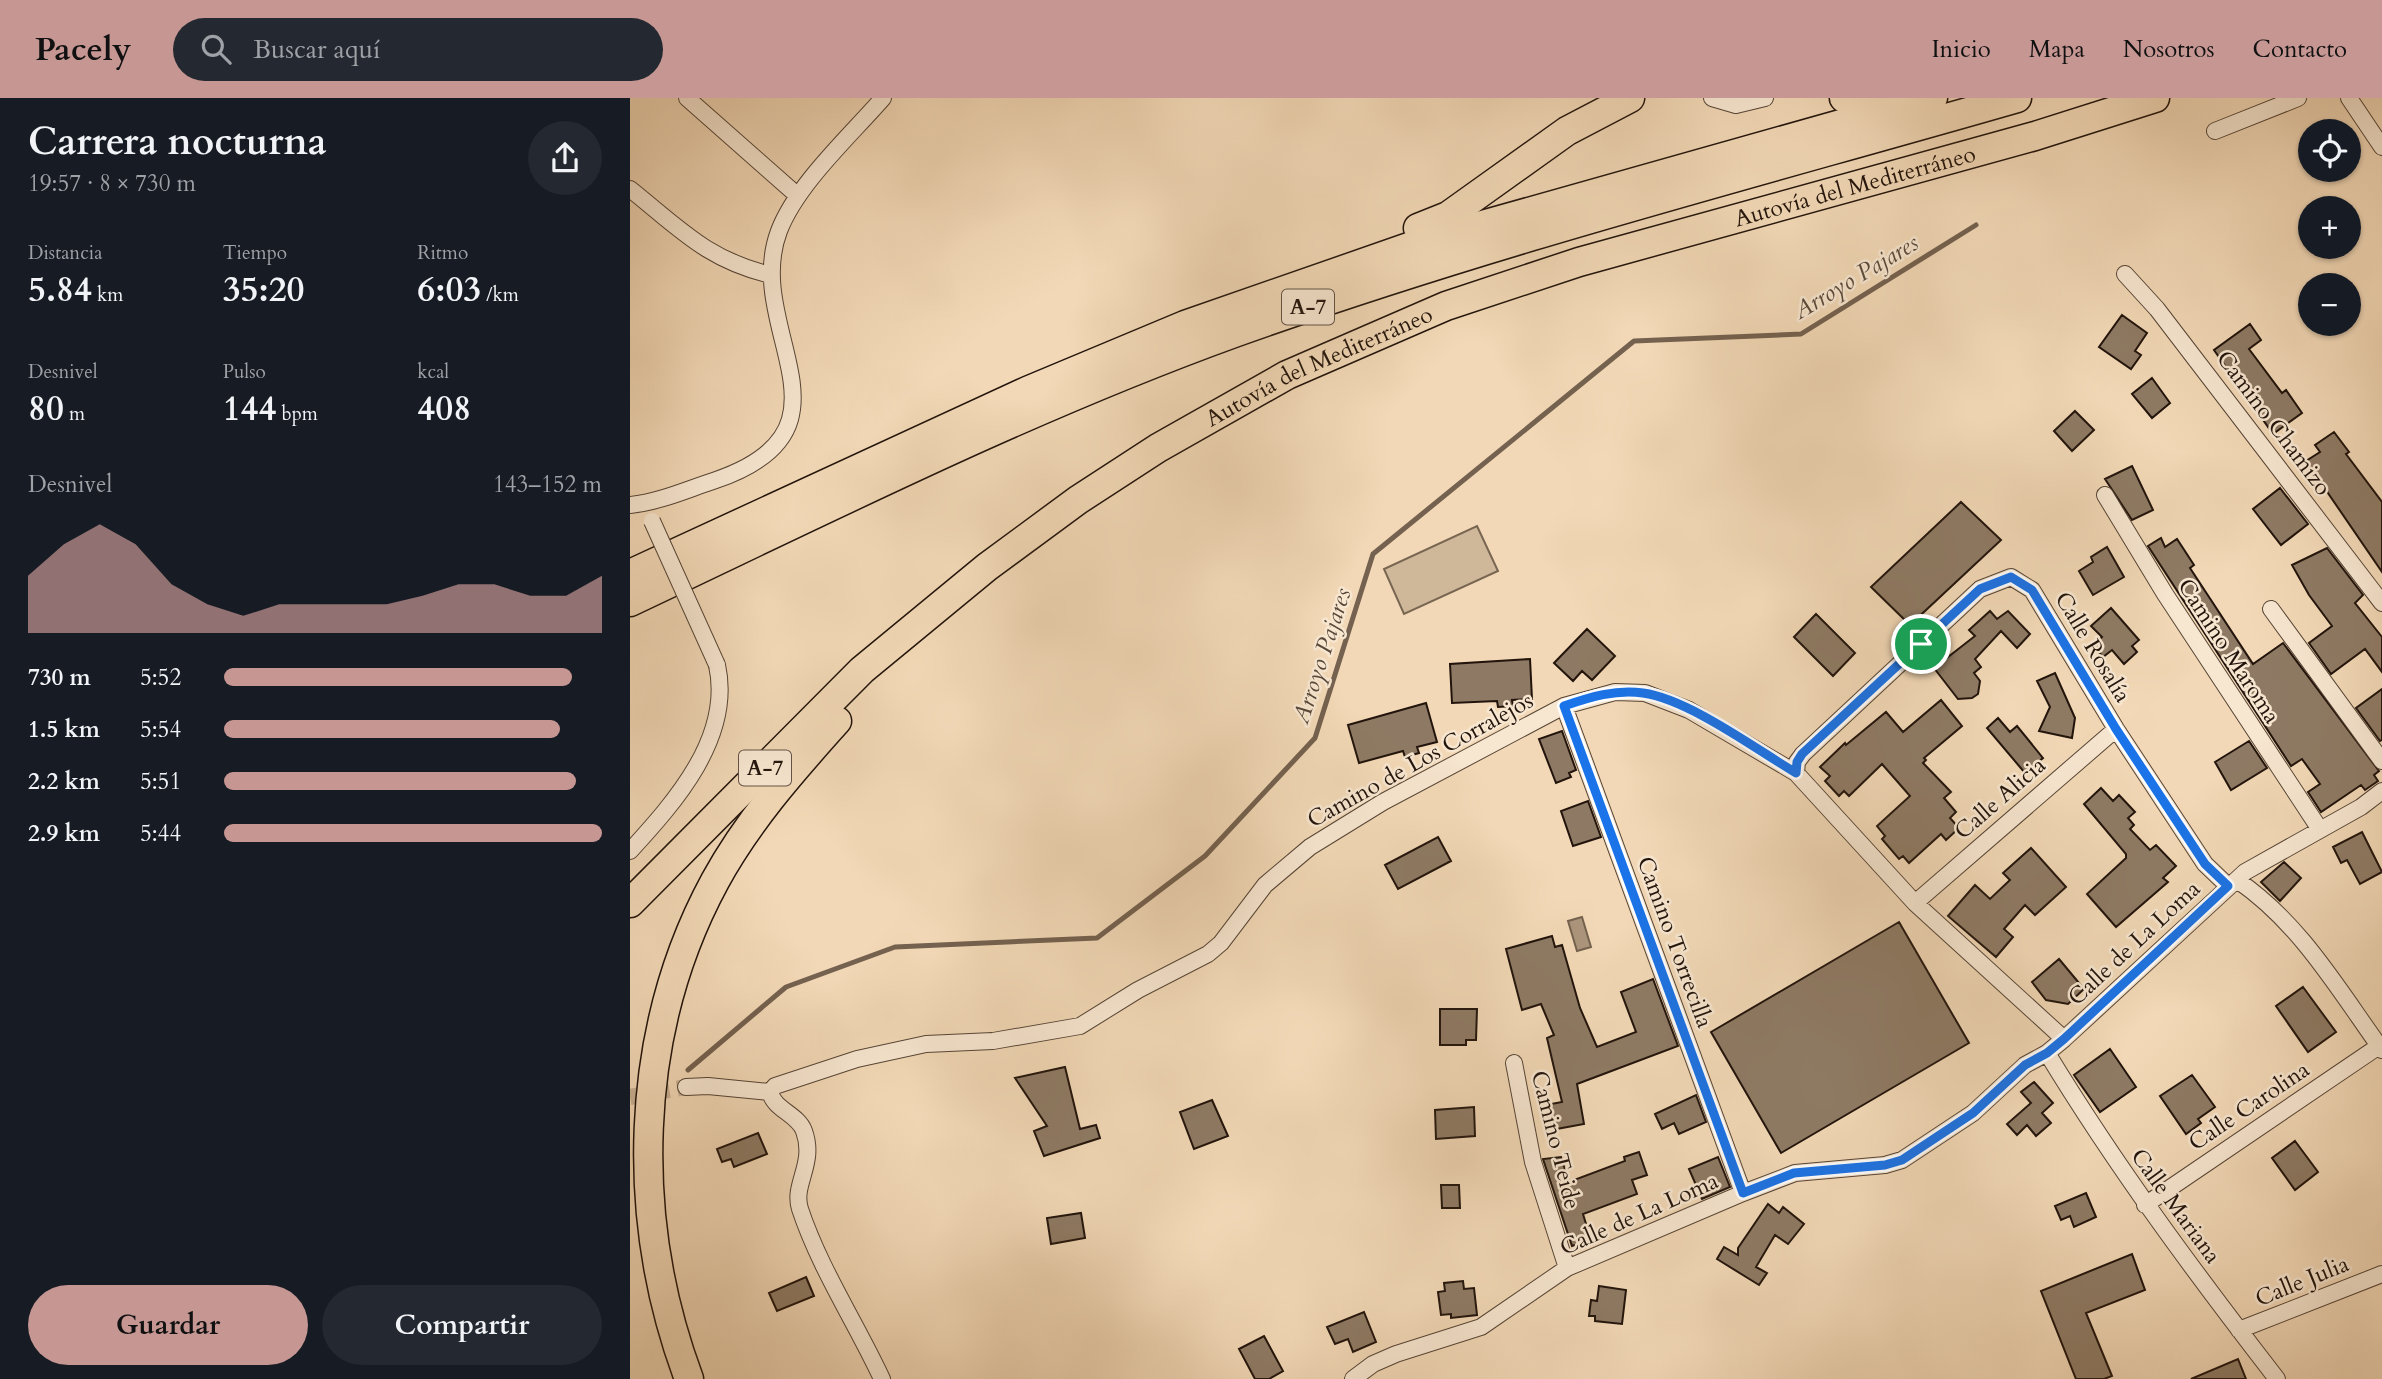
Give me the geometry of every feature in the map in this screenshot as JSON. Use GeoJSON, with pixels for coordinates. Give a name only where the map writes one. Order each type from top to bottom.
{"type":"FeatureCollection","features":[{"type":"Feature","properties":{"kind":"highway"},"geometry":{"type":"LineString","coordinates":[[1341,269],[1376,245],[1448,216],[1567,131],[1630,98]]}},
{"type":"Feature","properties":{"kind":"highway"},"geometry":{"type":"LineString","coordinates":[[1843,98],[1878,102],[1898,98]]}},
{"type":"Feature","properties":{"kind":"highway"},"geometry":{"type":"LineString","coordinates":[[630,574],[1027,391],[1185,325],[1429,240],[1933,98]]}},
{"type":"Feature","properties":{"kind":"highway","name":"Autovía del Mediterráneo"},"geometry":{"type":"LineString","coordinates":[[630,602],[961,446],[1231,334],[1454,260],[2018,98]]}},
{"type":"Feature","properties":{"kind":"highway","name":"Autovía del Mediterráneo"},"geometry":{"type":"LineString","coordinates":[[630,903],[862,670],[905,638],[987,567],[1078,500],[1158,448],[1287,376],[1434,311],[1579,262],[2035,136],[2155,98]]}},
{"type":"Feature","properties":{"kind":"highway"},"geometry":{"type":"LineString","coordinates":[[690,1379],[659,1311],[644,1255],[636,1201],[635,1149],[639,1100],[651,1035],[665,990],[715,880],[786,778],[872,682],[905,638]]}},
{"type":"Feature","properties":{"kind":"street"},"geometry":{"type":"LineString","coordinates":[[687,98],[798,196]]}},
{"type":"Feature","properties":{"kind":"street"},"geometry":{"type":"LineString","coordinates":[[630,505],[648,503],[732,474],[764,459],[786,434],[794,384],[772,297],[771,275],[779,232],[798,196],[883,98]]}},
{"type":"Feature","properties":{"kind":"street"},"geometry":{"type":"LineString","coordinates":[[1712,98],[1736,105],[1765,98]]}},
{"type":"Feature","properties":{"kind":"street"},"geometry":{"type":"LineString","coordinates":[[2215,131],[2298,98]]}},
{"type":"Feature","properties":{"kind":"street"},"geometry":{"type":"LineString","coordinates":[[2349,98],[2382,147]]}},
{"type":"Feature","properties":{"kind":"street"},"geometry":{"type":"LineString","coordinates":[[630,188],[710,253],[737,267],[771,275]]}},
{"type":"Feature","properties":{"kind":"street","name":"Camino Chamizo"},"geometry":{"type":"LineString","coordinates":[[2125,274],[2181,340],[2382,603]]}},
{"type":"Feature","properties":{"kind":"street","name":"Camino Maroma"},"geometry":{"type":"LineString","coordinates":[[2105,495],[2165,594],[2319,828]]}},
{"type":"Feature","properties":{"kind":"street"},"geometry":{"type":"LineString","coordinates":[[630,851],[668,810],[710,742],[720,681],[717,665],[652,521],[648,503]]}},
{"type":"Feature","properties":{"kind":"street","name":"Calle Rosalía"},"geometry":{"type":"LineString","coordinates":[[1796,773],[1797,762],[1802,754],[1980,589],[2011,577],[2032,590],[2116,729],[2205,864],[2233,883],[2258,894],[2295,929],[2380,1048]]}},
{"type":"Feature","properties":{"kind":"street"},"geometry":{"type":"LineString","coordinates":[[2271,609],[2382,761]]}},
{"type":"Feature","properties":{"kind":"street","name":"Camino de Los Corralejos"},"geometry":{"type":"LineString","coordinates":[[770,1092],[782,1083],[889,1052],[926,1044],[993,1041],[1080,1026],[1093,1021],[1138,990],[1208,954],[1221,943],[1265,885],[1310,847],[1383,802],[1564,706],[1615,692],[1645,693],[1689,710],[1796,773],[1914,903],[2064,1039]]}},
{"type":"Feature","properties":{"kind":"street","name":"Camino Torrecilla"},"geometry":{"type":"LineString","coordinates":[[1564,706],[1743,1193]]}},
{"type":"Feature","properties":{"kind":"street","name":"Calle Alicia"},"geometry":{"type":"LineString","coordinates":[[1914,903],[2116,729]]}},
{"type":"Feature","properties":{"kind":"street","name":"Calle de La Loma"},"geometry":{"type":"LineString","coordinates":[[1353,1379],[1373,1364],[1396,1354],[1481,1326],[1567,1268],[1743,1193],[1794,1173],[1885,1165],[1902,1160],[1973,1113],[2025,1065],[2047,1053],[2064,1039],[2245,872],[2319,828],[2361,807],[2382,790]]}},
{"type":"Feature","properties":{"kind":"street","name":"Calle Carolina"},"geometry":{"type":"LineString","coordinates":[[2145,1205],[2380,1048]]}},
{"type":"Feature","properties":{"kind":"street","name":"Calle Mariana"},"geometry":{"type":"LineString","coordinates":[[2047,1053],[2098,1137],[2145,1205],[2277,1379]]}},
{"type":"Feature","properties":{"kind":"street","name":"Camino Teide"},"geometry":{"type":"LineString","coordinates":[[1514,1063],[1533,1162],[1567,1268]]}},
{"type":"Feature","properties":{"kind":"street"},"geometry":{"type":"LineString","coordinates":[[685,1087],[708,1086],[770,1092],[772,1101],[803,1127],[809,1157],[799,1196],[800,1207],[836,1290],[882,1379]]}},
{"type":"Feature","properties":{"kind":"street","name":"Calle Julia"},"geometry":{"type":"LineString","coordinates":[[2239,1330],[2382,1274]]}},
{"type":"Feature","properties":{"kind":"shaded area"},"geometry":{"type":"Polygon","coordinates":[[[1477,526],[1498,571],[1404,614],[1384,569],[1477,526]]]}},
{"type":"Feature","properties":{"kind":"shaded area"},"geometry":{"type":"Polygon","coordinates":[[[1582,917],[1591,947],[1577,951],[1568,921],[1582,917]]]}},
{"type":"Feature","properties":{"kind":"building"},"geometry":{"type":"Polygon","coordinates":[[[2122,315],[2147,333],[2135,351],[2141,355],[2131,369],[2099,347],[2122,315]]]}},
{"type":"Feature","properties":{"kind":"building"},"geometry":{"type":"Polygon","coordinates":[[[2250,324],[2261,340],[2249,349],[2282,393],[2286,390],[2302,413],[2273,434],[2214,350],[2250,324]]]}},
{"type":"Feature","properties":{"kind":"building"},"geometry":{"type":"Polygon","coordinates":[[[2152,378],[2170,403],[2152,418],[2132,394],[2152,378]]]}},
{"type":"Feature","properties":{"kind":"building"},"geometry":{"type":"Polygon","coordinates":[[[2075,411],[2094,430],[2072,451],[2054,431],[2075,411]]]}},
{"type":"Feature","properties":{"kind":"building"},"geometry":{"type":"Polygon","coordinates":[[[2334,432],[2349,452],[2346,454],[2382,502],[2382,572],[2306,461],[2320,452],[2315,445],[2334,432]]]}},
{"type":"Feature","properties":{"kind":"building"},"geometry":{"type":"Polygon","coordinates":[[[2132,466],[2153,510],[2132,520],[2105,479],[2132,466]]]}},
{"type":"Feature","properties":{"kind":"building"},"geometry":{"type":"Polygon","coordinates":[[[2280,488],[2308,524],[2281,545],[2253,509],[2280,488]]]}},
{"type":"Feature","properties":{"kind":"building"},"geometry":{"type":"Polygon","coordinates":[[[1961,502],[2001,540],[1910,625],[1871,587],[1961,502]]]}},
{"type":"Feature","properties":{"kind":"building"},"geometry":{"type":"Polygon","coordinates":[[[2161,538],[2165,547],[2177,539],[2194,565],[2190,568],[2253,664],[2283,643],[2379,771],[2374,775],[2378,781],[2365,790],[2361,785],[2321,812],[2308,792],[2320,784],[2302,759],[2291,766],[2148,546],[2161,538]]]}},
{"type":"Feature","properties":{"kind":"building"},"geometry":{"type":"Polygon","coordinates":[[[2107,547],[2124,577],[2093,595],[2079,571],[2093,562],[2091,557],[2107,547]]]}},
{"type":"Feature","properties":{"kind":"building"},"geometry":{"type":"Polygon","coordinates":[[[2327,548],[2363,595],[2355,603],[2382,637],[2382,672],[2365,649],[2331,674],[2309,643],[2332,626],[2309,595],[2292,565],[2327,548]]]}},
{"type":"Feature","properties":{"kind":"building"},"geometry":{"type":"Polygon","coordinates":[[[2111,608],[2139,640],[2132,646],[2137,652],[2124,664],[2112,650],[2103,657],[2093,645],[2102,637],[2091,626],[2111,608]]]}},
{"type":"Feature","properties":{"kind":"building"},"geometry":{"type":"Polygon","coordinates":[[[1990,611],[1997,619],[2008,611],[2030,634],[2017,648],[2001,631],[1975,659],[1981,667],[1974,673],[1980,681],[1978,694],[1972,698],[1958,699],[1934,668],[1975,636],[1969,630],[1990,611]]]}},
{"type":"Feature","properties":{"kind":"building"},"geometry":{"type":"Polygon","coordinates":[[[1816,614],[1855,653],[1833,676],[1794,637],[1816,614]]]}},
{"type":"Feature","properties":{"kind":"building"},"geometry":{"type":"Polygon","coordinates":[[[1587,629],[1615,656],[1592,680],[1582,671],[1573,681],[1554,663],[1587,629]]]}},
{"type":"Feature","properties":{"kind":"building"},"geometry":{"type":"Polygon","coordinates":[[[1530,659],[1532,699],[1512,700],[1513,706],[1498,707],[1497,701],[1452,703],[1450,664],[1530,659]]]}},
{"type":"Feature","properties":{"kind":"building"},"geometry":{"type":"Polygon","coordinates":[[[2055,673],[2075,718],[2072,738],[2039,731],[2050,707],[2037,681],[2055,673]]]}},
{"type":"Feature","properties":{"kind":"building"},"geometry":{"type":"Polygon","coordinates":[[[2382,689],[2382,740],[2380,741],[2356,708],[2382,689]]]}},
{"type":"Feature","properties":{"kind":"building"},"geometry":{"type":"Polygon","coordinates":[[[1941,700],[1962,726],[1924,758],[1926,760],[1923,763],[1951,792],[1944,798],[1956,812],[1950,818],[1959,828],[1946,840],[1941,834],[1909,863],[1903,856],[1899,859],[1882,839],[1885,836],[1877,826],[1910,796],[1882,764],[1849,796],[1844,791],[1839,796],[1825,781],[1830,776],[1820,767],[1845,743],[1846,745],[1886,712],[1903,732],[1941,700]]]}},
{"type":"Feature","properties":{"kind":"building"},"geometry":{"type":"Polygon","coordinates":[[[1426,703],[1437,742],[1417,747],[1419,753],[1405,757],[1403,751],[1359,763],[1348,725],[1426,703]]]}},
{"type":"Feature","properties":{"kind":"building"},"geometry":{"type":"Polygon","coordinates":[[[1998,718],[2010,732],[2017,726],[2043,758],[2025,773],[1987,728],[1998,718]]]}},
{"type":"Feature","properties":{"kind":"building"},"geometry":{"type":"Polygon","coordinates":[[[1562,731],[1576,770],[1569,773],[1571,777],[1556,783],[1539,739],[1562,731]]]}},
{"type":"Feature","properties":{"kind":"building"},"geometry":{"type":"Polygon","coordinates":[[[2249,741],[2267,768],[2231,790],[2215,762],[2249,741]]]}},
{"type":"Feature","properties":{"kind":"building"},"geometry":{"type":"Polygon","coordinates":[[[2101,788],[2113,801],[2119,795],[2135,812],[2128,818],[2134,825],[2130,829],[2150,850],[2156,845],[2176,866],[2163,878],[2168,882],[2116,927],[2087,894],[2126,858],[2126,854],[2084,804],[2101,788]]]}},
{"type":"Feature","properties":{"kind":"building"},"geometry":{"type":"Polygon","coordinates":[[[1588,801],[1601,837],[1573,846],[1561,811],[1588,801]]]}},
{"type":"Feature","properties":{"kind":"building"},"geometry":{"type":"Polygon","coordinates":[[[2362,832],[2382,872],[2360,884],[2347,860],[2341,863],[2333,847],[2362,832]]]}},
{"type":"Feature","properties":{"kind":"building"},"geometry":{"type":"Polygon","coordinates":[[[1438,837],[1451,861],[1398,889],[1385,865],[1438,837]]]}},
{"type":"Feature","properties":{"kind":"building"},"geometry":{"type":"Polygon","coordinates":[[[2031,848],[2066,887],[2035,915],[2025,905],[2004,929],[2013,937],[1996,957],[1948,916],[1975,885],[1990,899],[2010,880],[2003,873],[2031,848]]]}},
{"type":"Feature","properties":{"kind":"building"},"geometry":{"type":"Polygon","coordinates":[[[2284,862],[2301,878],[2280,901],[2261,882],[2284,862]]]}},
{"type":"Feature","properties":{"kind":"building"},"geometry":{"type":"Polygon","coordinates":[[[1899,922],[1969,1043],[1781,1153],[1711,1032],[1899,922]]]}},
{"type":"Feature","properties":{"kind":"building"},"geometry":{"type":"Polygon","coordinates":[[[1552,936],[1555,947],[1562,945],[1580,1008],[1597,1047],[1636,1032],[1621,992],[1653,979],[1678,1046],[1577,1084],[1584,1124],[1551,1130],[1546,1105],[1562,1102],[1547,1038],[1554,1035],[1541,1004],[1522,1010],[1506,949],[1552,936]]]}},
{"type":"Feature","properties":{"kind":"building"},"geometry":{"type":"Polygon","coordinates":[[[2059,959],[2084,989],[2068,1004],[2046,1000],[2032,982],[2059,959]]]}},
{"type":"Feature","properties":{"kind":"building"},"geometry":{"type":"Polygon","coordinates":[[[2303,987],[2336,1032],[2308,1052],[2276,1006],[2303,987]]]}},
{"type":"Feature","properties":{"kind":"building"},"geometry":{"type":"Polygon","coordinates":[[[1440,1009],[1477,1009],[1476,1040],[1466,1040],[1466,1045],[1440,1045],[1440,1009]]]}},
{"type":"Feature","properties":{"kind":"building"},"geometry":{"type":"Polygon","coordinates":[[[2110,1049],[2136,1087],[2100,1112],[2074,1075],[2110,1049]]]}},
{"type":"Feature","properties":{"kind":"building"},"geometry":{"type":"Polygon","coordinates":[[[1065,1067],[1080,1129],[1096,1125],[1100,1138],[1044,1156],[1034,1131],[1047,1126],[1015,1078],[1065,1067]]]}},
{"type":"Feature","properties":{"kind":"building"},"geometry":{"type":"Polygon","coordinates":[[[2192,1075],[2215,1107],[2198,1119],[2201,1123],[2186,1134],[2160,1096],[2192,1075]]]}},
{"type":"Feature","properties":{"kind":"building"},"geometry":{"type":"Polygon","coordinates":[[[2034,1082],[2053,1103],[2042,1113],[2051,1123],[2036,1136],[2027,1125],[2017,1135],[2007,1124],[2031,1103],[2021,1092],[2034,1082]]]}},
{"type":"Feature","properties":{"kind":"building"},"geometry":{"type":"Polygon","coordinates":[[[1696,1095],[1706,1122],[1679,1134],[1674,1123],[1662,1129],[1655,1114],[1696,1095]]]}},
{"type":"Feature","properties":{"kind":"building"},"geometry":{"type":"Polygon","coordinates":[[[1212,1100],[1228,1136],[1194,1149],[1180,1112],[1212,1100]]]}},
{"type":"Feature","properties":{"kind":"building"},"geometry":{"type":"Polygon","coordinates":[[[1474,1107],[1475,1136],[1436,1139],[1435,1110],[1474,1107]]]}},
{"type":"Feature","properties":{"kind":"building"},"geometry":{"type":"Polygon","coordinates":[[[758,1133],[767,1154],[734,1167],[731,1159],[722,1162],[717,1149],[758,1133]]]}},
{"type":"Feature","properties":{"kind":"building"},"geometry":{"type":"Polygon","coordinates":[[[2295,1141],[2318,1172],[2295,1190],[2272,1158],[2295,1141]]]}},
{"type":"Feature","properties":{"kind":"building"},"geometry":{"type":"Polygon","coordinates":[[[1639,1152],[1647,1175],[1632,1180],[1637,1194],[1583,1214],[1591,1240],[1572,1246],[1543,1159],[1561,1157],[1569,1182],[1625,1161],[1624,1157],[1639,1152]]]}},
{"type":"Feature","properties":{"kind":"building"},"geometry":{"type":"Polygon","coordinates":[[[1718,1157],[1730,1187],[1702,1199],[1689,1169],[1718,1157]]]}},
{"type":"Feature","properties":{"kind":"building"},"geometry":{"type":"Polygon","coordinates":[[[1441,1185],[1459,1185],[1460,1208],[1442,1208],[1441,1185]]]}},
{"type":"Feature","properties":{"kind":"building"},"geometry":{"type":"Polygon","coordinates":[[[2086,1193],[2096,1217],[2074,1227],[2070,1216],[2061,1220],[2055,1206],[2086,1193]]]}},
{"type":"Feature","properties":{"kind":"building"},"geometry":{"type":"Polygon","coordinates":[[[1768,1204],[1779,1213],[1783,1207],[1804,1224],[1788,1244],[1775,1235],[1756,1267],[1767,1273],[1759,1285],[1717,1259],[1724,1247],[1738,1255],[1738,1248],[1768,1204]]]}},
{"type":"Feature","properties":{"kind":"building"},"geometry":{"type":"Polygon","coordinates":[[[1081,1213],[1085,1238],[1051,1244],[1047,1218],[1081,1213]]]}},
{"type":"Feature","properties":{"kind":"building"},"geometry":{"type":"Polygon","coordinates":[[[2132,1254],[2145,1290],[2086,1313],[2112,1376],[2104,1379],[2076,1379],[2041,1291],[2132,1254]]]}},
{"type":"Feature","properties":{"kind":"building"},"geometry":{"type":"Polygon","coordinates":[[[806,1277],[814,1296],[777,1311],[769,1293],[806,1277]]]}},
{"type":"Feature","properties":{"kind":"building"},"geometry":{"type":"Polygon","coordinates":[[[1463,1281],[1464,1289],[1474,1288],[1477,1315],[1451,1318],[1451,1314],[1441,1315],[1438,1292],[1445,1291],[1444,1283],[1463,1281]]]}},
{"type":"Feature","properties":{"kind":"building"},"geometry":{"type":"Polygon","coordinates":[[[1599,1286],[1626,1290],[1622,1324],[1595,1321],[1595,1316],[1589,1316],[1591,1300],[1597,1301],[1599,1286]]]}},
{"type":"Feature","properties":{"kind":"building"},"geometry":{"type":"Polygon","coordinates":[[[1364,1312],[1376,1342],[1353,1352],[1348,1339],[1335,1344],[1327,1327],[1364,1312]]]}},
{"type":"Feature","properties":{"kind":"building"},"geometry":{"type":"Polygon","coordinates":[[[1264,1336],[1283,1371],[1269,1379],[1255,1379],[1239,1349],[1264,1336]]]}},
{"type":"Feature","properties":{"kind":"building"},"geometry":{"type":"Polygon","coordinates":[[[2238,1359],[2246,1379],[2191,1379],[2238,1359]]]}},
{"type":"Feature","properties":{"kind":"waterway","name":"Arroyo Pajares"},"geometry":{"type":"LineString","coordinates":[[688,1070],[786,987],[895,947],[1097,938],[1205,856],[1315,738],[1373,554],[1634,341],[1801,334],[1976,225]]}},
{"type":"Feature","properties":{"kind":"tunnel"},"geometry":{"type":"LineString","coordinates":[[630,1097],[686,1087]]}},
{"type":"Feature","properties":{"kind":"route"},"geometry":{"type":"LineString","coordinates":[[2011,577],[2032,590],[2116,729],[2205,864],[2228,886],[2064,1039],[2047,1053],[2025,1065],[1973,1113],[1902,1160],[1885,1165],[1794,1173],[1743,1193],[1564,706],[1615,692],[1645,693],[1689,710],[1796,773],[1797,762],[1802,754],[1921,644],[1980,589],[2011,577]]}}]}
